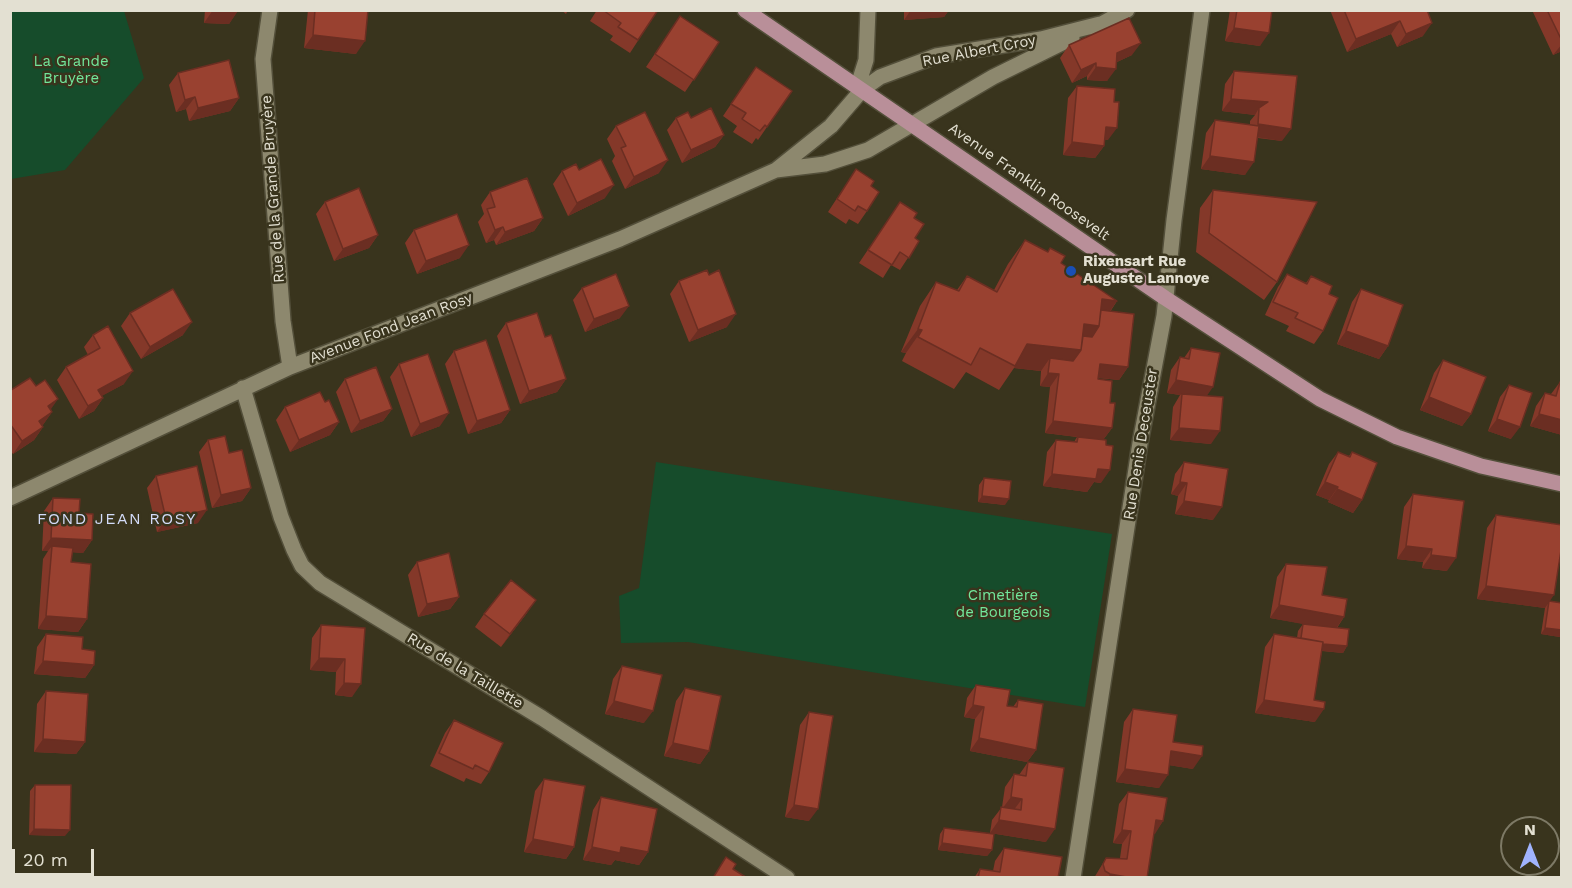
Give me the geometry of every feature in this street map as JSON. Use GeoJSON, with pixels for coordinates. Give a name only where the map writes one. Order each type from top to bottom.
{"type":"FeatureCollection","features":[{"type":"Feature","properties":{"kind":"main road","name":"Avenue Franklin Roosevelt"},"geometry":{"type":"LineString","coordinates":[[745,10],[1165,298],[1320,399],[1396,438],[1481,466],[1562,484]]}},
{"type":"Feature","properties":{"kind":"street","name":"Rue de la Grande Bruyère"},"geometry":{"type":"LineString","coordinates":[[270,10],[263,59],[283,321],[290,367]]}},
{"type":"Feature","properties":{"kind":"street"},"geometry":{"type":"LineString","coordinates":[[862,90],[860,79],[866,60],[867,10]]}},
{"type":"Feature","properties":{"kind":"street","name":"Rue Albert Croy"},"geometry":{"type":"LineString","coordinates":[[914,124],[993,77],[1127,10]]}},
{"type":"Feature","properties":{"kind":"street","name":"Rue Denis Deceuster"},"geometry":{"type":"LineString","coordinates":[[1073,878],[1165,298],[1202,10]]}},
{"type":"Feature","properties":{"kind":"street","name":"Rue Albert Croy"},"geometry":{"type":"LineString","coordinates":[[862,90],[880,77],[936,56],[1041,39],[1100,24]]}},
{"type":"Feature","properties":{"kind":"street","name":"Avenue Fond Jean Rosy"},"geometry":{"type":"LineString","coordinates":[[10,498],[290,367],[630,235],[776,170],[831,126],[862,90]]}},
{"type":"Feature","properties":{"kind":"street","name":"Avenue Fond Jean Rosy"},"geometry":{"type":"LineString","coordinates":[[776,170],[825,164],[868,150],[914,124]]}},
{"type":"Feature","properties":{"kind":"street","name":"Rue de la Taillette"},"geometry":{"type":"LineString","coordinates":[[243,388],[285,528],[302,566],[320,583],[542,718],[787,878]]}},
{"type":"Feature","properties":{"kind":"green space","name":"La Grande Bruyère"},"geometry":{"type":"Polygon","coordinates":[[[11,10],[124,11],[144,78],[65,170],[11,179],[11,10]]]}},
{"type":"Feature","properties":{"kind":"green space","name":"Cimetière de Bourgeois"},"geometry":{"type":"Polygon","coordinates":[[[656,462],[1112,534],[1085,707],[688,642],[621,643],[619,596],[639,588],[656,462]]]}},
{"type":"Feature","properties":{"kind":"building"},"geometry":{"type":"Polygon","coordinates":[[[315,10],[368,10],[365,41],[313,35],[315,10]]]}},
{"type":"Feature","properties":{"kind":"building"},"geometry":{"type":"Polygon","coordinates":[[[603,10],[658,10],[638,40],[618,27],[621,23],[603,10]]]}},
{"type":"Feature","properties":{"kind":"building"},"geometry":{"type":"Polygon","coordinates":[[[1237,10],[1272,10],[1269,33],[1234,28],[1237,10]]]}},
{"type":"Feature","properties":{"kind":"building"},"geometry":{"type":"Polygon","coordinates":[[[1344,10],[1427,10],[1432,23],[1406,34],[1400,21],[1356,39],[1344,10]]]}},
{"type":"Feature","properties":{"kind":"building"},"geometry":{"type":"Polygon","coordinates":[[[1547,10],[1562,10],[1562,41],[1547,10]]]}},
{"type":"Feature","properties":{"kind":"building"},"geometry":{"type":"Polygon","coordinates":[[[680,16],[719,42],[694,80],[655,54],[680,16]]]}},
{"type":"Feature","properties":{"kind":"building"},"geometry":{"type":"Polygon","coordinates":[[[1129,18],[1141,43],[1117,53],[1116,69],[1096,67],[1096,63],[1081,70],[1069,45],[1129,18]]]}},
{"type":"Feature","properties":{"kind":"building"},"geometry":{"type":"Polygon","coordinates":[[[229,60],[239,98],[198,108],[195,97],[185,100],[178,73],[229,60]]]}},
{"type":"Feature","properties":{"kind":"building"},"geometry":{"type":"Polygon","coordinates":[[[756,67],[792,91],[767,127],[765,125],[760,131],[742,119],[746,113],[731,104],[756,67]]]}},
{"type":"Feature","properties":{"kind":"building"},"geometry":{"type":"Polygon","coordinates":[[[1234,71],[1297,76],[1291,129],[1258,124],[1259,108],[1268,102],[1231,99],[1234,71]]]}},
{"type":"Feature","properties":{"kind":"building"},"geometry":{"type":"Polygon","coordinates":[[[1077,86],[1115,89],[1114,102],[1119,102],[1117,128],[1106,127],[1104,146],[1072,142],[1077,86]]]}},
{"type":"Feature","properties":{"kind":"building"},"geometry":{"type":"Polygon","coordinates":[[[711,108],[724,135],[691,150],[676,118],[688,112],[691,118],[711,108]]]}},
{"type":"Feature","properties":{"kind":"building"},"geometry":{"type":"Polygon","coordinates":[[[645,112],[668,160],[634,177],[621,148],[626,146],[616,126],[645,112]]]}},
{"type":"Feature","properties":{"kind":"building"},"geometry":{"type":"Polygon","coordinates":[[[1215,120],[1259,126],[1254,162],[1210,156],[1215,120]]]}},
{"type":"Feature","properties":{"kind":"building"},"geometry":{"type":"Polygon","coordinates":[[[601,159],[614,185],[577,203],[562,171],[576,164],[579,170],[601,159]]]}},
{"type":"Feature","properties":{"kind":"building"},"geometry":{"type":"Polygon","coordinates":[[[856,169],[874,181],[871,186],[879,192],[867,211],[858,206],[855,211],[837,199],[856,169]]]}},
{"type":"Feature","properties":{"kind":"building"},"geometry":{"type":"Polygon","coordinates":[[[527,178],[543,218],[505,232],[503,227],[495,230],[487,209],[495,207],[490,192],[527,178]]]}},
{"type":"Feature","properties":{"kind":"building"},"geometry":{"type":"Polygon","coordinates":[[[359,188],[378,235],[343,249],[325,202],[359,188]]]}},
{"type":"Feature","properties":{"kind":"building"},"geometry":{"type":"Polygon","coordinates":[[[1213,190],[1317,202],[1277,282],[1209,233],[1213,190]]]}},
{"type":"Feature","properties":{"kind":"building"},"geometry":{"type":"Polygon","coordinates":[[[900,202],[917,213],[914,218],[924,224],[915,238],[919,241],[909,258],[900,252],[892,265],[868,250],[900,202]]]}},
{"type":"Feature","properties":{"kind":"building"},"geometry":{"type":"Polygon","coordinates":[[[457,214],[469,245],[426,261],[414,230],[457,214]]]}},
{"type":"Feature","properties":{"kind":"building"},"geometry":{"type":"Polygon","coordinates":[[[1025,240],[1048,252],[1050,248],[1065,256],[1061,263],[1117,301],[1102,299],[1099,326],[1084,324],[1081,350],[1027,344],[1015,366],[980,348],[971,365],[918,337],[922,330],[918,329],[936,282],[959,291],[967,276],[997,292],[1025,240]]]}},
{"type":"Feature","properties":{"kind":"building"},"geometry":{"type":"Polygon","coordinates":[[[707,270],[709,275],[719,270],[736,314],[698,330],[679,281],[707,270]]]}},
{"type":"Feature","properties":{"kind":"building"},"geometry":{"type":"Polygon","coordinates":[[[616,274],[629,306],[594,319],[582,288],[616,274]]]}},
{"type":"Feature","properties":{"kind":"building"},"geometry":{"type":"Polygon","coordinates":[[[1287,274],[1307,284],[1311,276],[1332,286],[1329,294],[1338,298],[1323,331],[1295,318],[1298,313],[1273,302],[1287,274]]]}},
{"type":"Feature","properties":{"kind":"building"},"geometry":{"type":"Polygon","coordinates":[[[173,289],[192,322],[150,347],[130,313],[173,289]]]}},
{"type":"Feature","properties":{"kind":"building"},"geometry":{"type":"Polygon","coordinates":[[[1361,289],[1403,305],[1388,346],[1346,331],[1361,289]]]}},
{"type":"Feature","properties":{"kind":"building"},"geometry":{"type":"Polygon","coordinates":[[[1101,310],[1134,314],[1128,367],[1100,364],[1098,379],[1112,381],[1110,403],[1115,403],[1112,428],[1053,421],[1059,374],[1048,373],[1050,358],[1073,361],[1081,350],[1083,336],[1092,337],[1099,326],[1101,310]]]}},
{"type":"Feature","properties":{"kind":"building"},"geometry":{"type":"Polygon","coordinates":[[[537,313],[545,337],[551,335],[566,379],[529,391],[506,323],[537,313]]]}},
{"type":"Feature","properties":{"kind":"building"},"geometry":{"type":"Polygon","coordinates":[[[108,326],[133,371],[98,390],[103,398],[88,406],[66,367],[100,348],[93,335],[108,326]]]}},
{"type":"Feature","properties":{"kind":"building"},"geometry":{"type":"Polygon","coordinates":[[[486,340],[510,410],[477,421],[454,351],[486,340]]]}},
{"type":"Feature","properties":{"kind":"building"},"geometry":{"type":"Polygon","coordinates":[[[1191,348],[1220,353],[1213,387],[1176,380],[1180,357],[1189,359],[1191,348]]]}},
{"type":"Feature","properties":{"kind":"building"},"geometry":{"type":"Polygon","coordinates":[[[428,354],[449,413],[420,424],[399,364],[428,354]]]}},
{"type":"Feature","properties":{"kind":"building"},"geometry":{"type":"Polygon","coordinates":[[[1443,360],[1486,377],[1471,414],[1429,397],[1443,360]]]}},
{"type":"Feature","properties":{"kind":"building"},"geometry":{"type":"Polygon","coordinates":[[[376,367],[392,409],[360,421],[345,379],[376,367]]]}},
{"type":"Feature","properties":{"kind":"building"},"geometry":{"type":"Polygon","coordinates":[[[30,378],[36,386],[45,380],[58,399],[48,406],[52,412],[39,421],[43,427],[22,441],[10,424],[10,389],[30,378]]]}},
{"type":"Feature","properties":{"kind":"building"},"geometry":{"type":"Polygon","coordinates":[[[1560,382],[1562,383],[1562,420],[1539,414],[1545,393],[1556,396],[1560,382]]]}},
{"type":"Feature","properties":{"kind":"building"},"geometry":{"type":"Polygon","coordinates":[[[1509,385],[1532,393],[1520,427],[1497,419],[1509,385]]]}},
{"type":"Feature","properties":{"kind":"building"},"geometry":{"type":"Polygon","coordinates":[[[320,392],[325,402],[329,400],[339,422],[299,440],[285,407],[320,392]]]}},
{"type":"Feature","properties":{"kind":"building"},"geometry":{"type":"Polygon","coordinates":[[[1182,394],[1223,397],[1220,431],[1179,428],[1182,394]]]}},
{"type":"Feature","properties":{"kind":"building"},"geometry":{"type":"Polygon","coordinates":[[[225,436],[229,453],[242,450],[251,488],[221,495],[208,440],[225,436]]]}},
{"type":"Feature","properties":{"kind":"building"},"geometry":{"type":"Polygon","coordinates":[[[1078,437],[1106,440],[1106,445],[1113,446],[1110,470],[1098,469],[1096,479],[1052,474],[1056,440],[1077,442],[1078,437]]]}},
{"type":"Feature","properties":{"kind":"building"},"geometry":{"type":"Polygon","coordinates":[[[1338,452],[1350,457],[1352,452],[1377,463],[1362,500],[1325,482],[1338,452]]]}},
{"type":"Feature","properties":{"kind":"building"},"geometry":{"type":"Polygon","coordinates":[[[1184,462],[1228,469],[1222,507],[1184,501],[1187,483],[1180,482],[1184,462]]]}},
{"type":"Feature","properties":{"kind":"building"},"geometry":{"type":"Polygon","coordinates":[[[197,466],[207,510],[166,519],[156,476],[197,466]]]}},
{"type":"Feature","properties":{"kind":"building"},"geometry":{"type":"Polygon","coordinates":[[[984,478],[1011,481],[1009,499],[982,496],[984,478]]]}},
{"type":"Feature","properties":{"kind":"building"},"geometry":{"type":"Polygon","coordinates":[[[1413,494],[1464,501],[1456,558],[1431,555],[1432,549],[1406,546],[1413,494]]]}},
{"type":"Feature","properties":{"kind":"building"},"geometry":{"type":"Polygon","coordinates":[[[53,498],[80,499],[79,513],[93,514],[92,540],[51,538],[53,498]]]}},
{"type":"Feature","properties":{"kind":"building"},"geometry":{"type":"Polygon","coordinates":[[[1496,515],[1562,525],[1562,544],[1554,595],[1486,586],[1496,515]]]}},
{"type":"Feature","properties":{"kind":"building"},"geometry":{"type":"Polygon","coordinates":[[[52,546],[73,548],[71,562],[91,564],[87,619],[46,616],[52,546]]]}},
{"type":"Feature","properties":{"kind":"building"},"geometry":{"type":"Polygon","coordinates":[[[449,553],[459,597],[427,604],[417,562],[449,553]]]}},
{"type":"Feature","properties":{"kind":"building"},"geometry":{"type":"Polygon","coordinates":[[[1286,564],[1327,567],[1322,595],[1347,599],[1344,617],[1279,605],[1286,564]]]}},
{"type":"Feature","properties":{"kind":"building"},"geometry":{"type":"Polygon","coordinates":[[[511,580],[536,600],[510,634],[484,614],[511,580]]]}},
{"type":"Feature","properties":{"kind":"building"},"geometry":{"type":"Polygon","coordinates":[[[1549,601],[1562,603],[1562,630],[1545,628],[1549,601]]]}},
{"type":"Feature","properties":{"kind":"building"},"geometry":{"type":"Polygon","coordinates":[[[1303,624],[1349,629],[1347,646],[1323,644],[1323,642],[1301,638],[1303,624]]]}},
{"type":"Feature","properties":{"kind":"building"},"geometry":{"type":"Polygon","coordinates":[[[321,625],[365,628],[361,684],[344,683],[345,659],[319,658],[321,625]]]}},
{"type":"Feature","properties":{"kind":"building"},"geometry":{"type":"Polygon","coordinates":[[[46,634],[83,637],[82,649],[95,651],[94,665],[43,661],[46,634]]]}},
{"type":"Feature","properties":{"kind":"building"},"geometry":{"type":"Polygon","coordinates":[[[1274,634],[1323,642],[1314,700],[1325,702],[1324,709],[1264,700],[1274,634]]]}},
{"type":"Feature","properties":{"kind":"building"},"geometry":{"type":"Polygon","coordinates":[[[622,666],[662,675],[653,711],[614,701],[622,666]]]}},
{"type":"Feature","properties":{"kind":"building"},"geometry":{"type":"Polygon","coordinates":[[[976,685],[1010,690],[1007,706],[1017,707],[1018,700],[1043,704],[1036,750],[979,738],[984,707],[973,705],[976,685]]]}},
{"type":"Feature","properties":{"kind":"building"},"geometry":{"type":"Polygon","coordinates":[[[685,688],[721,696],[709,751],[673,743],[685,688]]]}},
{"type":"Feature","properties":{"kind":"building"},"geometry":{"type":"Polygon","coordinates":[[[46,691],[88,694],[85,742],[43,739],[46,691]]]}},
{"type":"Feature","properties":{"kind":"building"},"geometry":{"type":"Polygon","coordinates":[[[1133,709],[1177,715],[1173,742],[1203,746],[1202,756],[1171,751],[1168,775],[1125,769],[1133,709]]]}},
{"type":"Feature","properties":{"kind":"building"},"geometry":{"type":"Polygon","coordinates":[[[809,712],[833,716],[818,809],[794,805],[809,712]]]}},
{"type":"Feature","properties":{"kind":"building"},"geometry":{"type":"Polygon","coordinates":[[[454,720],[503,743],[489,772],[475,765],[473,769],[439,753],[454,720]]]}},
{"type":"Feature","properties":{"kind":"building"},"geometry":{"type":"Polygon","coordinates":[[[1028,762],[1064,768],[1055,829],[999,820],[1001,807],[1021,810],[1022,799],[1011,797],[1014,774],[1026,776],[1028,762]]]}},
{"type":"Feature","properties":{"kind":"building"},"geometry":{"type":"Polygon","coordinates":[[[544,779],[585,786],[574,847],[533,839],[544,779]]]}},
{"type":"Feature","properties":{"kind":"building"},"geometry":{"type":"Polygon","coordinates":[[[35,785],[71,785],[70,830],[34,829],[35,785]]]}},
{"type":"Feature","properties":{"kind":"building"},"geometry":{"type":"Polygon","coordinates":[[[1128,792],[1167,798],[1163,821],[1156,820],[1147,878],[1110,874],[1105,871],[1103,864],[1106,858],[1127,859],[1131,831],[1122,830],[1128,792]]]}},
{"type":"Feature","properties":{"kind":"building"},"geometry":{"type":"Polygon","coordinates":[[[601,797],[657,809],[648,852],[621,847],[620,853],[592,847],[601,797]]]}},
{"type":"Feature","properties":{"kind":"building"},"geometry":{"type":"Polygon","coordinates":[[[944,828],[994,834],[992,850],[942,843],[944,828]]]}},
{"type":"Feature","properties":{"kind":"building"},"geometry":{"type":"Polygon","coordinates":[[[1004,848],[1062,857],[1058,878],[978,878],[980,869],[1000,872],[1004,848]]]}},
{"type":"Feature","properties":{"kind":"building"},"geometry":{"type":"Polygon","coordinates":[[[726,857],[736,864],[733,869],[747,878],[713,878],[726,857]]]}},
{"type":"Feature","properties":{"kind":"place","name":"Rixensart Rue Auguste Lannoye"},"geometry":{"type":"Point","coordinates":[1071,271]}},
{"type":"Feature","properties":{"kind":"district","name":"FOND JEAN ROSY"},"geometry":{"type":"Point","coordinates":[117,519]}}]}
